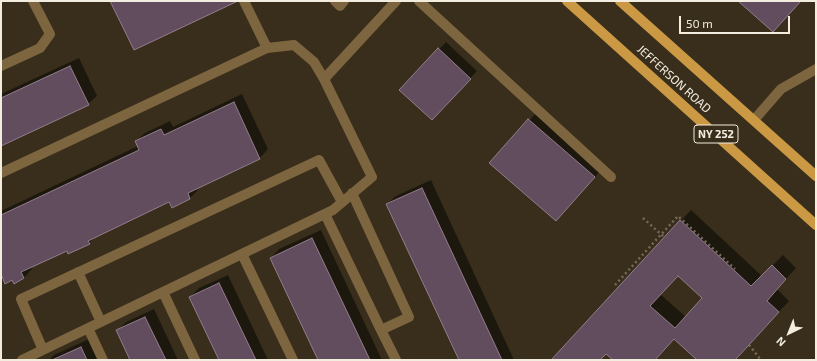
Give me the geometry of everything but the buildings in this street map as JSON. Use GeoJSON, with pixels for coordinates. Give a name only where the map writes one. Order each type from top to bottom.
{"type":"FeatureCollection","features":[{"type":"Feature","properties":{"kind":"main road","name":"JEFFERSON ROAD"},"geometry":{"type":"LineString","coordinates":[[567,1],[816,224]]}},
{"type":"Feature","properties":{"kind":"main road","name":"JEFFERSON ROAD"},"geometry":{"type":"LineString","coordinates":[[620,1],[816,176]]}},
{"type":"Feature","properties":{"kind":"street"},"geometry":{"type":"LineString","coordinates":[[1,66],[40,48],[50,34],[33,1]]}},
{"type":"Feature","properties":{"kind":"street"},"geometry":{"type":"LineString","coordinates":[[244,1],[267,48]]}},
{"type":"Feature","properties":{"kind":"street"},"geometry":{"type":"LineString","coordinates":[[335,1],[340,6],[344,1]]}},
{"type":"Feature","properties":{"kind":"street"},"geometry":{"type":"LineString","coordinates":[[324,79],[396,1]]}},
{"type":"Feature","properties":{"kind":"street"},"geometry":{"type":"LineString","coordinates":[[418,1],[611,177]]}},
{"type":"Feature","properties":{"kind":"street"},"geometry":{"type":"LineString","coordinates":[[1,173],[267,48],[294,45],[314,62],[324,79],[372,177],[325,214],[22,360]]}},
{"type":"Feature","properties":{"kind":"street"},"geometry":{"type":"LineString","coordinates":[[754,120],[781,89],[816,69]]}},
{"type":"Feature","properties":{"kind":"street"},"geometry":{"type":"LineString","coordinates":[[43,350],[21,299],[319,160],[342,202]]}},
{"type":"Feature","properties":{"kind":"street"},"geometry":{"type":"LineString","coordinates":[[352,193],[409,317],[381,330]]}},
{"type":"Feature","properties":{"kind":"street"},"geometry":{"type":"LineString","coordinates":[[325,214],[396,360]]}},
{"type":"Feature","properties":{"kind":"street"},"geometry":{"type":"LineString","coordinates":[[242,254],[293,360]]}},
{"type":"Feature","properties":{"kind":"street"},"geometry":{"type":"LineString","coordinates":[[78,272],[101,322]]}},
{"type":"Feature","properties":{"kind":"street"},"geometry":{"type":"LineString","coordinates":[[163,292],[195,360]]}},
{"type":"Feature","properties":{"kind":"street"},"geometry":{"type":"LineString","coordinates":[[88,328],[103,360]]}},
{"type":"Feature","properties":{"kind":"path"},"geometry":{"type":"LineString","coordinates":[[615,285],[678,216],[735,269]]}},
{"type":"Feature","properties":{"kind":"path"},"geometry":{"type":"LineString","coordinates":[[643,218],[664,237]]}},
{"type":"Feature","properties":{"kind":"path"},"geometry":{"type":"LineString","coordinates":[[749,345],[758,354],[761,360]]}}]}
